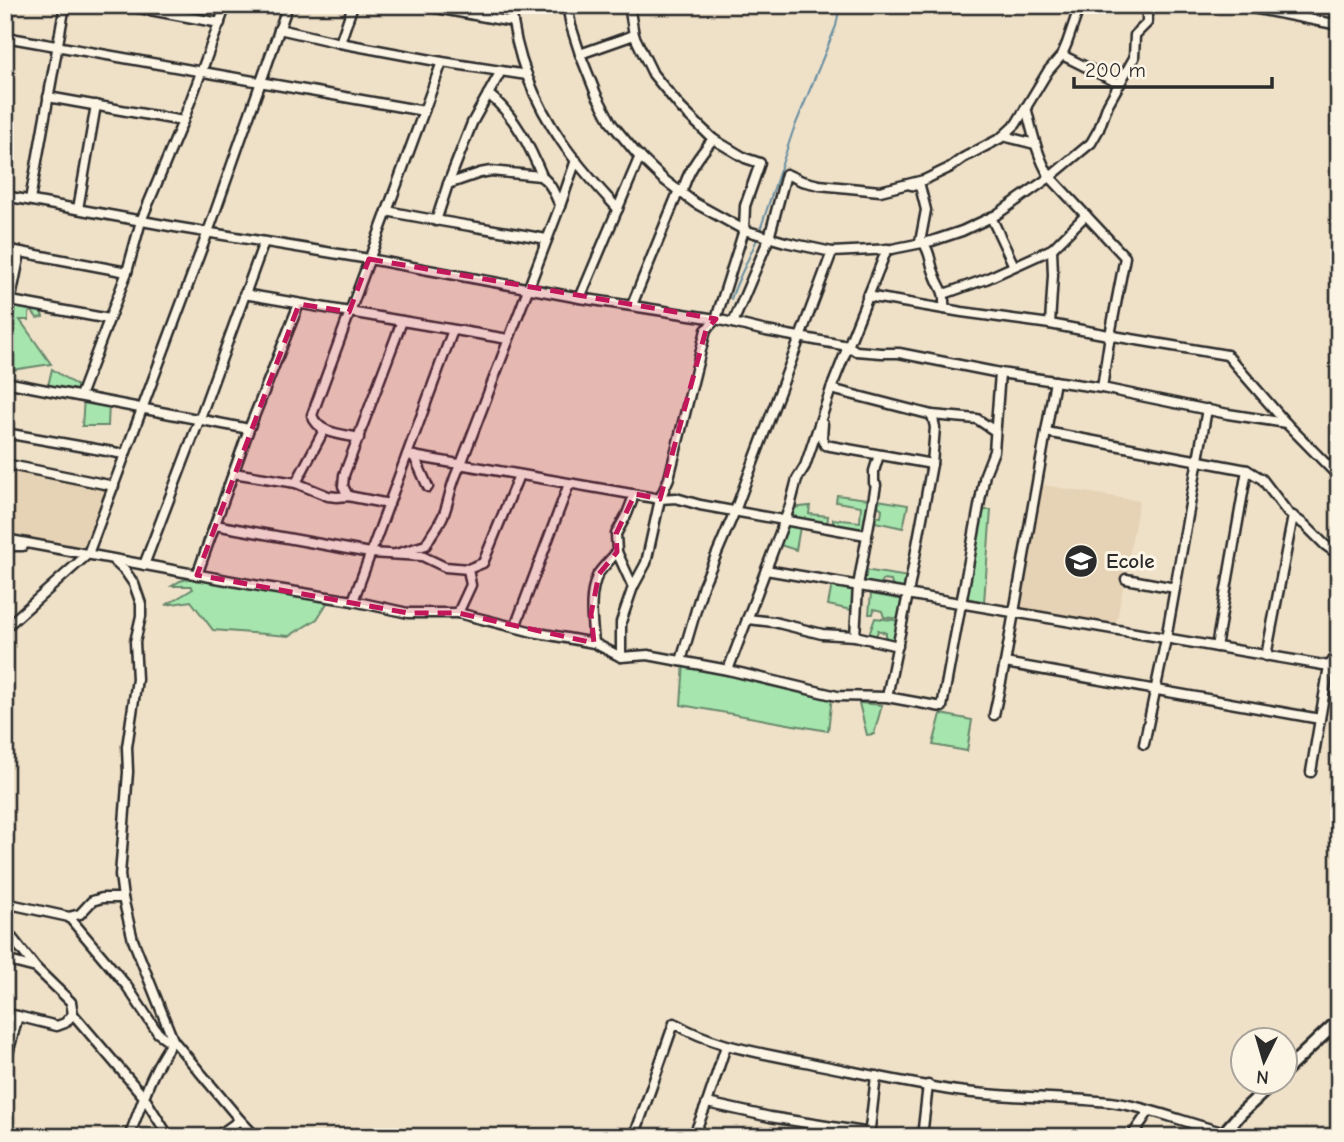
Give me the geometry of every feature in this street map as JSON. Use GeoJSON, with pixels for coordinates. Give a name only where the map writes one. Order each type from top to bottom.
{"type":"FeatureCollection","features":[{"type":"Feature","properties":{"kind":"street"},"geometry":{"type":"LineString","coordinates":[[5,27],[9,5]]}},
{"type":"Feature","properties":{"kind":"street"},"geometry":{"type":"LineString","coordinates":[[30,200],[65,5]]}},
{"type":"Feature","properties":{"kind":"street"},"geometry":{"type":"LineString","coordinates":[[123,5],[220,23]]}},
{"type":"Feature","properties":{"kind":"street"},"geometry":{"type":"LineString","coordinates":[[80,396],[127,272],[141,221],[183,121],[226,5]]}},
{"type":"Feature","properties":{"kind":"street"},"geometry":{"type":"LineString","coordinates":[[5,628],[88,554],[208,232],[288,5]]}},
{"type":"Feature","properties":{"kind":"street"},"geometry":{"type":"LineString","coordinates":[[340,43],[353,5]]}},
{"type":"Feature","properties":{"kind":"street"},"geometry":{"type":"LineString","coordinates":[[420,5],[513,22]]}},
{"type":"Feature","properties":{"kind":"street"},"geometry":{"type":"LineString","coordinates":[[511,5],[527,75],[542,109],[562,142],[618,209]]}},
{"type":"Feature","properties":{"kind":"street"},"geometry":{"type":"LineString","coordinates":[[567,5],[580,54],[612,124],[663,179],[695,203],[744,230],[785,243],[832,252],[887,249],[932,241],[962,231],[991,217],[1050,177],[1091,143],[1099,129],[1108,104],[1134,58],[1135,35],[1147,23],[1147,5]]}},
{"type":"Feature","properties":{"kind":"street"},"geometry":{"type":"LineString","coordinates":[[621,657],[621,622],[646,563],[660,499],[668,478],[706,330],[716,319],[744,230],[745,206],[760,163],[745,158],[713,139],[681,108],[653,74],[634,35],[629,5]]}},
{"type":"Feature","properties":{"kind":"street"},"geometry":{"type":"LineString","coordinates":[[733,323],[769,238],[786,173],[819,185],[880,191],[910,185],[948,168],[1003,136],[1016,124],[1048,71],[1062,55],[1080,5]]}},
{"type":"Feature","properties":{"kind":"street"},"geometry":{"type":"LineString","coordinates":[[1237,5],[1337,25],[1339,10]]}},
{"type":"Feature","properties":{"kind":"street"},"geometry":{"type":"LineString","coordinates":[[279,29],[442,62],[527,75]]}},
{"type":"Feature","properties":{"kind":"street"},"geometry":{"type":"LineString","coordinates":[[580,54],[634,35]]}},
{"type":"Feature","properties":{"kind":"street"},"geometry":{"type":"LineString","coordinates":[[5,37],[424,111]]}},
{"type":"Feature","properties":{"kind":"street"},"geometry":{"type":"LineString","coordinates":[[1062,55],[1120,84]]}},
{"type":"Feature","properties":{"kind":"street"},"geometry":{"type":"LineString","coordinates":[[359,438],[324,430],[316,424],[312,415],[442,62]]}},
{"type":"Feature","properties":{"kind":"street"},"geometry":{"type":"LineString","coordinates":[[436,221],[472,123],[501,71]]}},
{"type":"Feature","properties":{"kind":"street"},"geometry":{"type":"LineString","coordinates":[[488,94],[501,104],[518,127],[542,178]]}},
{"type":"Feature","properties":{"kind":"street"},"geometry":{"type":"LineString","coordinates":[[48,97],[183,121]]}},
{"type":"Feature","properties":{"kind":"street"},"geometry":{"type":"LineString","coordinates":[[78,209],[96,106]]}},
{"type":"Feature","properties":{"kind":"street"},"geometry":{"type":"LineString","coordinates":[[1026,107],[1035,144],[1050,177],[1125,257],[1102,388]]}},
{"type":"Feature","properties":{"kind":"street"},"geometry":{"type":"LineString","coordinates":[[1003,136],[1035,144]]}},
{"type":"Feature","properties":{"kind":"street"},"geometry":{"type":"LineString","coordinates":[[632,305],[685,180],[713,139]]}},
{"type":"Feature","properties":{"kind":"street"},"geometry":{"type":"LineString","coordinates":[[580,298],[640,156]]}},
{"type":"Feature","properties":{"kind":"street"},"geometry":{"type":"LineString","coordinates":[[396,554],[426,545],[444,514],[455,475],[576,160]]}},
{"type":"Feature","properties":{"kind":"street"},"geometry":{"type":"LineString","coordinates":[[448,184],[491,171],[534,175],[550,185],[560,206]]}},
{"type":"Feature","properties":{"kind":"street"},"geometry":{"type":"LineString","coordinates":[[910,185],[920,186],[926,210],[922,242],[930,255],[933,273],[944,294],[944,309]]}},
{"type":"Feature","properties":{"kind":"street"},"geometry":{"type":"LineString","coordinates":[[5,196],[527,289],[716,319],[848,346],[856,351],[899,353],[1286,423]]}},
{"type":"Feature","properties":{"kind":"street"},"geometry":{"type":"LineString","coordinates":[[387,211],[546,239]]}},
{"type":"Feature","properties":{"kind":"street"},"geometry":{"type":"LineString","coordinates":[[944,294],[986,279],[1052,249],[1086,215]]}},
{"type":"Feature","properties":{"kind":"street"},"geometry":{"type":"LineString","coordinates":[[991,217],[1014,266]]}},
{"type":"Feature","properties":{"kind":"street"},"geometry":{"type":"LineString","coordinates":[[144,565],[264,242]]}},
{"type":"Feature","properties":{"kind":"street"},"geometry":{"type":"LineString","coordinates":[[5,249],[127,272]]}},
{"type":"Feature","properties":{"kind":"street"},"geometry":{"type":"LineString","coordinates":[[728,670],[797,478],[805,466],[831,389],[887,249]]}},
{"type":"Feature","properties":{"kind":"street"},"geometry":{"type":"LineString","coordinates":[[1050,324],[1052,249]]}},
{"type":"Feature","properties":{"kind":"street"},"geometry":{"type":"LineString","coordinates":[[681,661],[703,586],[735,511],[832,252]]}},
{"type":"Feature","properties":{"kind":"street"},"geometry":{"type":"LineString","coordinates":[[5,328],[20,253]]}},
{"type":"Feature","properties":{"kind":"street"},"geometry":{"type":"LineString","coordinates":[[244,294],[508,339]]}},
{"type":"Feature","properties":{"kind":"street"},"geometry":{"type":"LineString","coordinates":[[867,296],[1227,355],[1286,423],[1339,477]]}},
{"type":"Feature","properties":{"kind":"street"},"geometry":{"type":"LineString","coordinates":[[11,301],[109,319]]}},
{"type":"Feature","properties":{"kind":"street"},"geometry":{"type":"LineString","coordinates":[[198,575],[249,429],[299,304]]}},
{"type":"Feature","properties":{"kind":"street"},"geometry":{"type":"LineString","coordinates":[[348,496],[343,486],[344,475],[401,321]]}},
{"type":"Feature","properties":{"kind":"street"},"geometry":{"type":"LineString","coordinates":[[353,601],[389,504],[411,455],[453,330]]}},
{"type":"Feature","properties":{"kind":"street"},"geometry":{"type":"LineString","coordinates":[[5,539],[408,613],[458,613],[533,632],[594,643],[621,657],[648,655],[728,670],[837,696],[887,697],[942,707],[985,474],[994,451],[1000,373]]}},
{"type":"Feature","properties":{"kind":"street"},"geometry":{"type":"LineString","coordinates":[[5,382],[249,429]]}},
{"type":"Feature","properties":{"kind":"street"},"geometry":{"type":"LineString","coordinates":[[994,715],[1055,382]]}},
{"type":"Feature","properties":{"kind":"street"},"geometry":{"type":"LineString","coordinates":[[831,389],[932,415],[977,419],[995,431]]}},
{"type":"Feature","properties":{"kind":"street"},"geometry":{"type":"LineString","coordinates":[[825,409],[822,437],[825,445],[932,464]]}},
{"type":"Feature","properties":{"kind":"street"},"geometry":{"type":"LineString","coordinates":[[1143,744],[1166,639],[1207,409]]}},
{"type":"Feature","properties":{"kind":"street"},"geometry":{"type":"LineString","coordinates":[[887,697],[932,464],[935,427],[932,415]]}},
{"type":"Feature","properties":{"kind":"street"},"geometry":{"type":"LineString","coordinates":[[296,483],[324,430]]}},
{"type":"Feature","properties":{"kind":"street"},"geometry":{"type":"LineString","coordinates":[[1046,432],[1247,470],[1262,479],[1288,513],[1306,525],[1339,555]]}},
{"type":"Feature","properties":{"kind":"street"},"geometry":{"type":"LineString","coordinates":[[5,433],[124,454]]}},
{"type":"Feature","properties":{"kind":"street"},"geometry":{"type":"LineString","coordinates":[[411,455],[660,499],[676,498],[700,505],[866,535]]}},
{"type":"Feature","properties":{"kind":"street"},"geometry":{"type":"LineString","coordinates":[[411,455],[419,465],[428,487]]}},
{"type":"Feature","properties":{"kind":"street"},"geometry":{"type":"LineString","coordinates":[[855,636],[858,586],[876,485],[874,471],[879,455]]}},
{"type":"Feature","properties":{"kind":"street"},"geometry":{"type":"LineString","coordinates":[[408,468],[438,460]]}},
{"type":"Feature","properties":{"kind":"street"},"geometry":{"type":"LineString","coordinates":[[5,464],[114,485]]}},
{"type":"Feature","properties":{"kind":"street"},"geometry":{"type":"LineString","coordinates":[[1216,647],[1247,470]]}},
{"type":"Feature","properties":{"kind":"street"},"geometry":{"type":"LineString","coordinates":[[233,473],[296,483],[328,496],[348,496],[389,504]]}},
{"type":"Feature","properties":{"kind":"street"},"geometry":{"type":"LineString","coordinates":[[215,525],[370,553],[422,556],[444,567],[468,569],[483,563],[519,475]]}},
{"type":"Feature","properties":{"kind":"street"},"geometry":{"type":"LineString","coordinates":[[515,627],[569,484]]}},
{"type":"Feature","properties":{"kind":"street"},"geometry":{"type":"LineString","coordinates":[[633,494],[627,514],[615,534],[617,552],[634,587]]}},
{"type":"Feature","properties":{"kind":"street"},"geometry":{"type":"LineString","coordinates":[[1266,656],[1293,516]]}},
{"type":"Feature","properties":{"kind":"street"},"geometry":{"type":"LineString","coordinates":[[5,546],[47,547]]}},
{"type":"Feature","properties":{"kind":"street"},"geometry":{"type":"LineString","coordinates":[[594,643],[591,614],[594,589],[599,573],[617,552]]}},
{"type":"Feature","properties":{"kind":"street"},"geometry":{"type":"LineString","coordinates":[[111,559],[125,571],[134,584],[141,604],[135,642],[137,679],[127,747],[128,772],[120,876],[132,940],[173,1042]]}},
{"type":"Feature","properties":{"kind":"street"},"geometry":{"type":"LineString","coordinates":[[458,613],[471,585],[468,569]]}},
{"type":"Feature","properties":{"kind":"street"},"geometry":{"type":"LineString","coordinates":[[766,570],[1329,666]]}},
{"type":"Feature","properties":{"kind":"street"},"geometry":{"type":"LineString","coordinates":[[1126,579],[1175,588]]}},
{"type":"Feature","properties":{"kind":"street"},"geometry":{"type":"LineString","coordinates":[[747,619],[774,622],[822,634],[855,636],[898,646]]}},
{"type":"Feature","properties":{"kind":"street"},"geometry":{"type":"LineString","coordinates":[[1311,772],[1329,666],[1339,652]]}},
{"type":"Feature","properties":{"kind":"street"},"geometry":{"type":"LineString","coordinates":[[1005,663],[1320,719]]}},
{"type":"Feature","properties":{"kind":"street"},"geometry":{"type":"LineString","coordinates":[[5,903],[69,917],[80,914],[92,901],[123,898]]}},
{"type":"Feature","properties":{"kind":"street"},"geometry":{"type":"LineString","coordinates":[[69,917],[126,985],[158,1033],[173,1042],[256,1137]]}},
{"type":"Feature","properties":{"kind":"street"},"geometry":{"type":"LineString","coordinates":[[5,929],[36,968],[71,1002],[74,1014],[144,1097],[169,1137]]}},
{"type":"Feature","properties":{"kind":"street"},"geometry":{"type":"LineString","coordinates":[[5,960],[36,968]]}},
{"type":"Feature","properties":{"kind":"street"},"geometry":{"type":"LineString","coordinates":[[5,1013],[57,1026],[65,1023],[74,1014]]}},
{"type":"Feature","properties":{"kind":"street"},"geometry":{"type":"LineString","coordinates":[[5,1065],[18,1016]]}},
{"type":"Feature","properties":{"kind":"street"},"geometry":{"type":"LineString","coordinates":[[1298,1059],[1339,1020]]}},
{"type":"Feature","properties":{"kind":"street"},"geometry":{"type":"LineString","coordinates":[[634,1137],[674,1023],[689,1032],[726,1046],[928,1086],[981,1093],[1112,1102],[1222,1135],[1244,1137]]}},
{"type":"Feature","properties":{"kind":"street"},"geometry":{"type":"LineString","coordinates":[[129,1137],[152,1074],[173,1042]]}},
{"type":"Feature","properties":{"kind":"street"},"geometry":{"type":"LineString","coordinates":[[692,1137],[707,1104],[726,1046]]}},
{"type":"Feature","properties":{"kind":"street"},"geometry":{"type":"LineString","coordinates":[[707,1104],[869,1135],[876,1076]]}},
{"type":"Feature","properties":{"kind":"street"},"geometry":{"type":"LineString","coordinates":[[922,1137],[928,1086]]}},
{"type":"Feature","properties":{"kind":"street"},"geometry":{"type":"LineString","coordinates":[[1222,1135],[1241,1112],[1259,1096]]}},
{"type":"Feature","properties":{"kind":"street"},"geometry":{"type":"LineString","coordinates":[[1131,1137],[1149,1111]]}},
{"type":"Feature","properties":{"kind":"street"},"geometry":{"type":"LineString","coordinates":[[216,1137],[240,1120]]}},
{"type":"Feature","properties":{"kind":"street"},"geometry":{"type":"LineString","coordinates":[[817,1137],[820,1126]]}},
{"type":"Feature","properties":{"kind":"highlighted area"},"geometry":{"type":"Polygon","coordinates":[[[369,259],[716,319],[706,330],[660,499],[635,494],[616,534],[617,552],[599,574],[591,614],[594,643],[458,613],[408,613],[197,575],[299,304],[349,312],[369,259]]]}},
{"type":"Feature","properties":{"kind":"shaded area"},"geometry":{"type":"Polygon","coordinates":[[[5,463],[114,483],[88,554],[5,539],[5,463]]]}},
{"type":"Feature","properties":{"kind":"shaded area"},"geometry":{"type":"Polygon","coordinates":[[[1037,484],[1139,501],[1115,630],[1014,612],[1037,484]]]}},
{"type":"Feature","properties":{"kind":"green space"},"geometry":{"type":"Polygon","coordinates":[[[11,301],[39,306],[43,317],[37,318],[32,311],[29,313],[29,320],[20,320],[51,364],[5,371],[5,328],[11,301]]]}},
{"type":"Feature","properties":{"kind":"green space"},"geometry":{"type":"Polygon","coordinates":[[[52,369],[83,390],[80,396],[47,390],[52,369]]]}},
{"type":"Feature","properties":{"kind":"green space"},"geometry":{"type":"Polygon","coordinates":[[[84,398],[109,403],[108,426],[82,426],[84,398]]]}},
{"type":"Feature","properties":{"kind":"green space"},"geometry":{"type":"Polygon","coordinates":[[[837,495],[868,499],[864,532],[833,526],[833,519],[860,522],[861,506],[836,502],[837,495]]]}},
{"type":"Feature","properties":{"kind":"green space"},"geometry":{"type":"Polygon","coordinates":[[[878,500],[908,505],[903,528],[875,522],[875,516],[881,517],[882,509],[877,505],[878,500]]]}},
{"type":"Feature","properties":{"kind":"green space"},"geometry":{"type":"Polygon","coordinates":[[[810,506],[809,514],[828,516],[827,525],[788,518],[791,508],[810,506]]]}},
{"type":"Feature","properties":{"kind":"green space"},"geometry":{"type":"Polygon","coordinates":[[[979,510],[991,510],[984,602],[966,598],[979,510]]]}},
{"type":"Feature","properties":{"kind":"green space"},"geometry":{"type":"Polygon","coordinates":[[[786,524],[800,527],[796,550],[780,545],[786,524]]]}},
{"type":"Feature","properties":{"kind":"green space"},"geometry":{"type":"Polygon","coordinates":[[[864,570],[909,577],[907,590],[893,589],[891,581],[882,580],[880,588],[861,584],[864,570]]]}},
{"type":"Feature","properties":{"kind":"green space"},"geometry":{"type":"Polygon","coordinates":[[[195,577],[329,600],[317,619],[289,636],[213,630],[191,601],[166,605],[193,589],[191,586],[172,586],[195,577]]]}},
{"type":"Feature","properties":{"kind":"green space"},"geometry":{"type":"Polygon","coordinates":[[[832,584],[854,591],[851,610],[828,605],[832,584]]]}},
{"type":"Feature","properties":{"kind":"green space"},"geometry":{"type":"Polygon","coordinates":[[[871,594],[904,600],[901,619],[884,617],[882,611],[874,609],[873,614],[869,614],[871,594]]]}},
{"type":"Feature","properties":{"kind":"green space"},"geometry":{"type":"Polygon","coordinates":[[[875,618],[901,621],[897,641],[886,640],[886,633],[878,630],[876,637],[869,635],[875,618]]]}},
{"type":"Feature","properties":{"kind":"green space"},"geometry":{"type":"Polygon","coordinates":[[[684,662],[832,696],[828,731],[681,705],[684,662]]]}},
{"type":"Feature","properties":{"kind":"green space"},"geometry":{"type":"Polygon","coordinates":[[[859,703],[882,705],[874,734],[867,735],[859,703]]]}},
{"type":"Feature","properties":{"kind":"green space"},"geometry":{"type":"Polygon","coordinates":[[[941,714],[972,720],[967,751],[933,745],[941,714]]]}},
{"type":"Feature","properties":{"kind":"waterway"},"geometry":{"type":"LineString","coordinates":[[760,230],[793,131],[836,26],[840,5]]}},
{"type":"Feature","properties":{"kind":"waterway"},"geometry":{"type":"LineString","coordinates":[[731,299],[757,239]]}},
{"type":"Feature","properties":{"kind":"place","name":"Ecole"},"geometry":{"type":"Point","coordinates":[1081,561]}}]}
